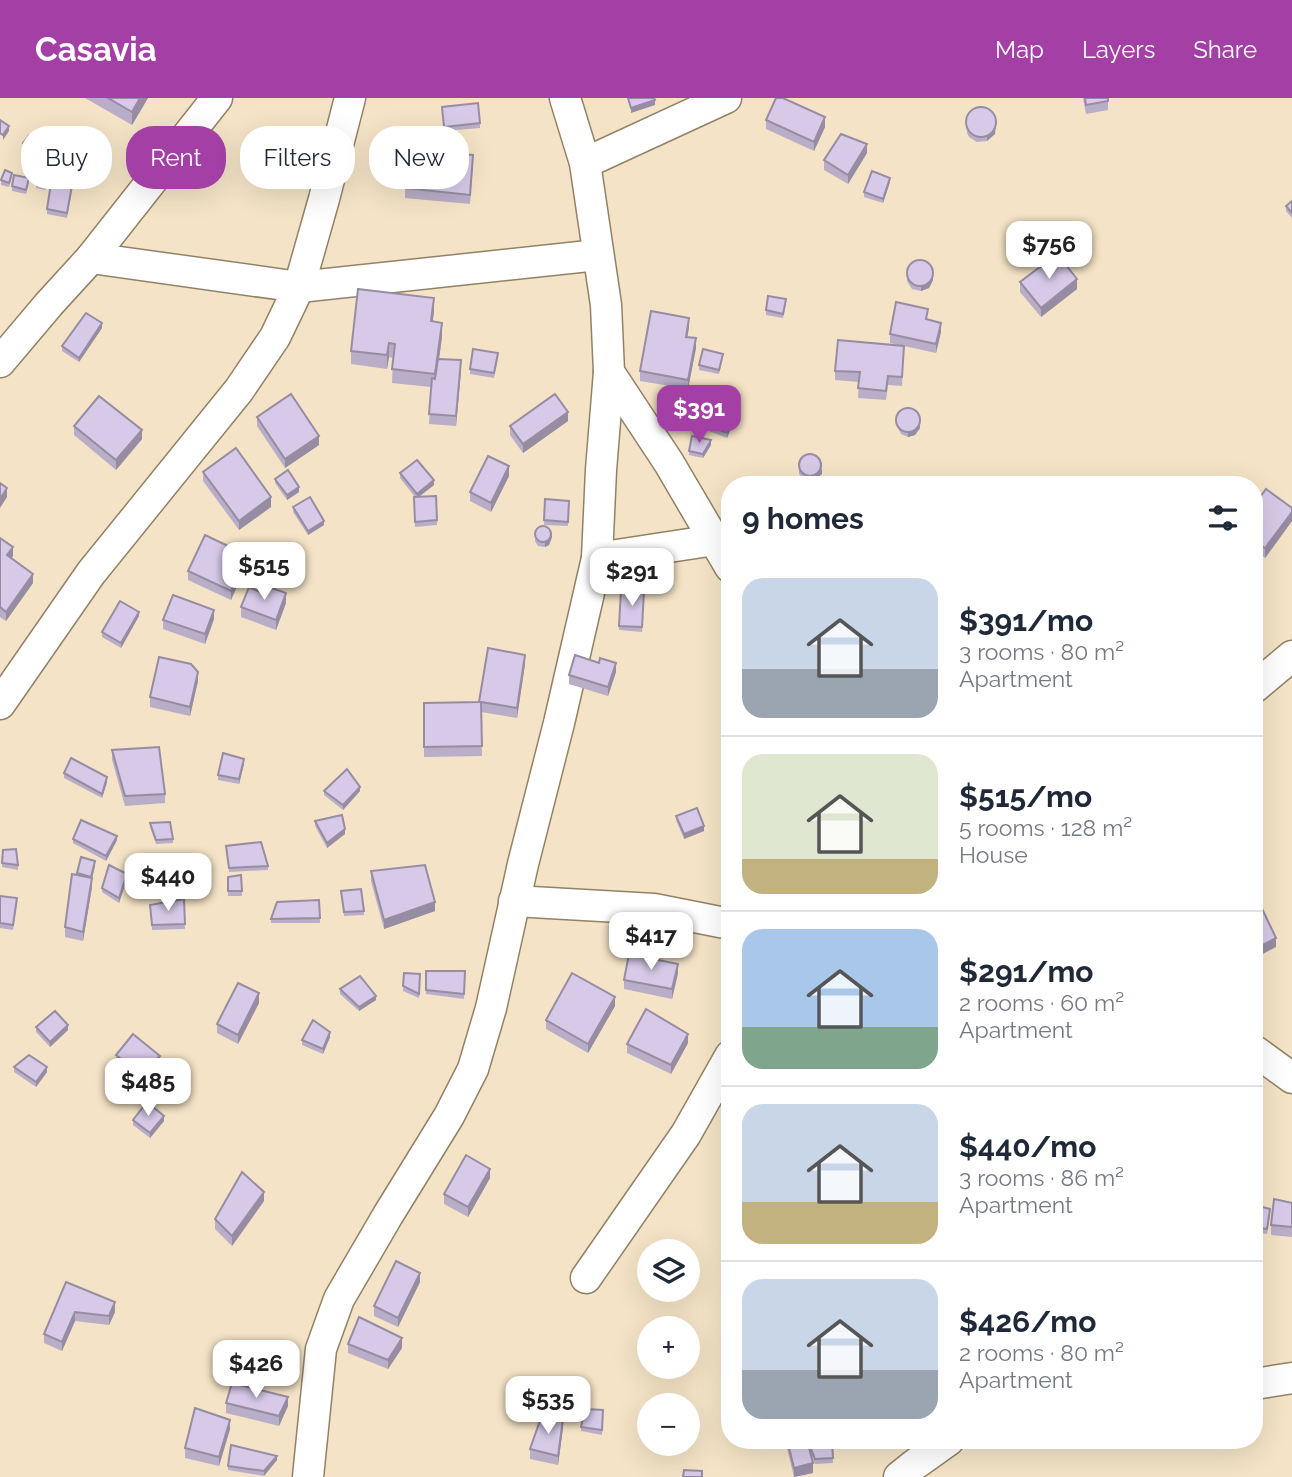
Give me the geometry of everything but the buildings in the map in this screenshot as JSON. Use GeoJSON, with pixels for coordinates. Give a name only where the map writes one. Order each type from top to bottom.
{"type":"FeatureCollection","features":[{"type":"Feature","properties":{"kind":"street"},"geometry":{"type":"LineString","coordinates":[[0,362],[91,258],[217,98]]}},
{"type":"Feature","properties":{"kind":"street"},"geometry":{"type":"LineString","coordinates":[[0,704],[90,573],[239,390],[275,337],[299,287],[350,98]]}},
{"type":"Feature","properties":{"kind":"street"},"geometry":{"type":"LineString","coordinates":[[309,1477],[321,1349],[339,1299],[449,1116],[473,1069],[491,1008],[514,901],[597,558],[609,372],[606,305],[585,163],[565,98]]}},
{"type":"Feature","properties":{"kind":"street"},"geometry":{"type":"LineString","coordinates":[[585,163],[726,98]]}},
{"type":"Feature","properties":{"kind":"street"},"geometry":{"type":"LineString","coordinates":[[91,258],[299,287],[598,255]]}},
{"type":"Feature","properties":{"kind":"street"},"geometry":{"type":"LineString","coordinates":[[609,372],[669,463],[721,551]]}},
{"type":"Feature","properties":{"kind":"street"},"geometry":{"type":"LineString","coordinates":[[597,558],[715,540]]}},
{"type":"Feature","properties":{"kind":"street"},"geometry":{"type":"LineString","coordinates":[[1263,680],[1292,656]]}},
{"type":"Feature","properties":{"kind":"street"},"geometry":{"type":"LineString","coordinates":[[514,901],[654,909],[721,922]]}},
{"type":"Feature","properties":{"kind":"street"},"geometry":{"type":"LineString","coordinates":[[1263,1057],[1292,1078]]}},
{"type":"Feature","properties":{"kind":"street"},"geometry":{"type":"LineString","coordinates":[[1263,1071],[1292,1078]]}},
{"type":"Feature","properties":{"kind":"street"},"geometry":{"type":"LineString","coordinates":[[586,1278],[686,1134],[721,1072]]}},
{"type":"Feature","properties":{"kind":"street"},"geometry":{"type":"LineString","coordinates":[[1263,1383],[1292,1378]]}},
{"type":"Feature","properties":{"kind":"street"},"geometry":{"type":"LineString","coordinates":[[900,1477],[936,1449]]}}]}
